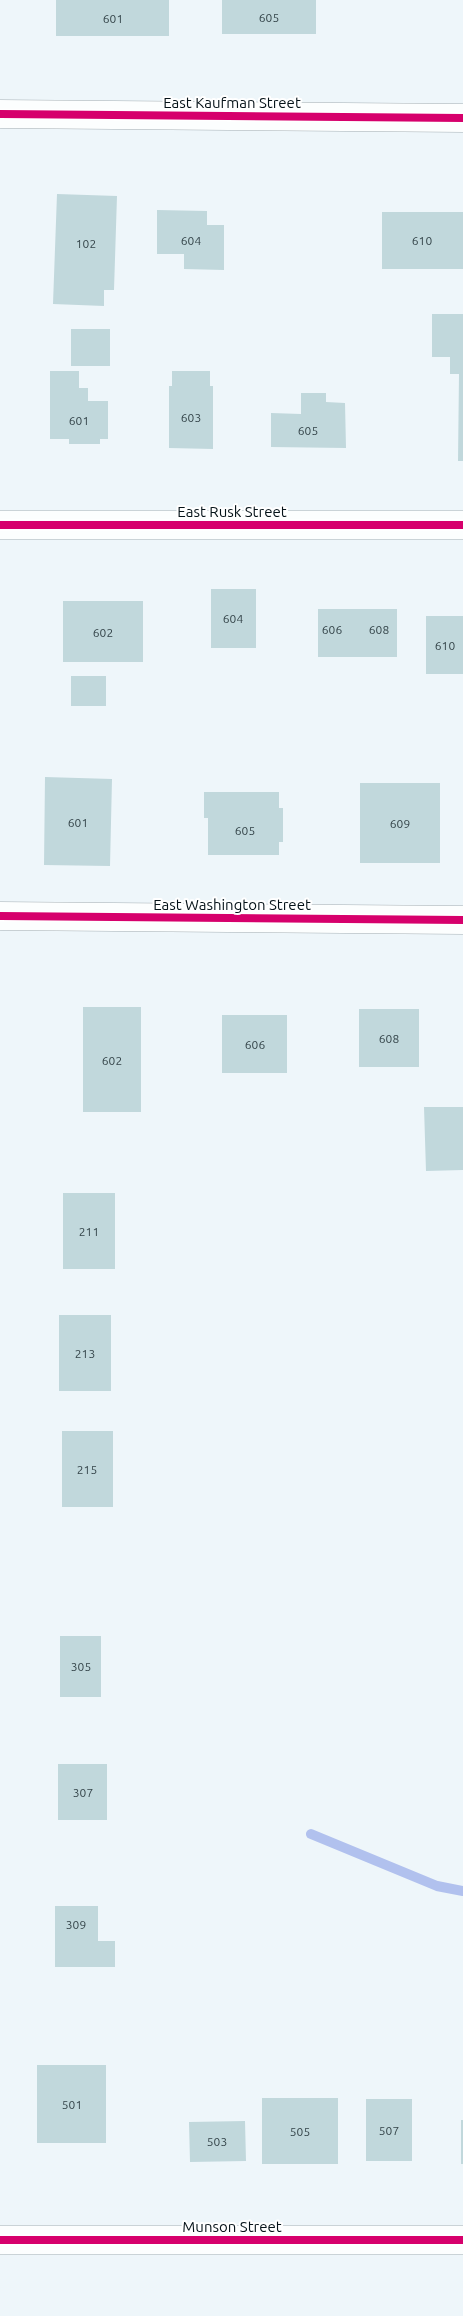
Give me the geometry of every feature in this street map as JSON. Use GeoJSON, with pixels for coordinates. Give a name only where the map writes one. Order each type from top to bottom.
{"type":"FeatureCollection","features":[{"type":"Feature","properties":{"kind":"street","name":"East Kaufman Street"},"geometry":{"type":"LineString","coordinates":[[0,114],[463,118]]}},
{"type":"Feature","properties":{"kind":"street","name":"East Rusk Street"},"geometry":{"type":"LineString","coordinates":[[0,525],[463,525]]}},
{"type":"Feature","properties":{"kind":"street","name":"East Washington Street"},"geometry":{"type":"LineString","coordinates":[[0,916],[463,920]]}},
{"type":"Feature","properties":{"kind":"street","name":"Munson Street"},"geometry":{"type":"LineString","coordinates":[[0,2240],[463,2240]]}},
{"type":"Feature","properties":{"kind":"building"},"geometry":{"type":"Polygon","coordinates":[[[56,0],[169,0],[169,36],[56,36],[56,0]]]}},
{"type":"Feature","properties":{"kind":"building"},"geometry":{"type":"Polygon","coordinates":[[[222,0],[316,0],[316,34],[222,34],[222,0]]]}},
{"type":"Feature","properties":{"kind":"building"},"geometry":{"type":"Polygon","coordinates":[[[57,194],[117,196],[114,290],[104,290],[104,306],[53,304],[57,194]]]}},
{"type":"Feature","properties":{"kind":"building"},"geometry":{"type":"Polygon","coordinates":[[[157,210],[207,211],[207,225],[224,225],[224,270],[184,269],[184,254],[157,254],[157,210]]]}},
{"type":"Feature","properties":{"kind":"building"},"geometry":{"type":"Polygon","coordinates":[[[382,212],[463,212],[463,269],[382,269],[382,212]]]}},
{"type":"Feature","properties":{"kind":"building"},"geometry":{"type":"Polygon","coordinates":[[[432,314],[463,314],[463,461],[458,461],[459,374],[450,374],[450,357],[432,357],[432,314]]]}},
{"type":"Feature","properties":{"kind":"building"},"geometry":{"type":"Polygon","coordinates":[[[71,329],[110,329],[110,366],[71,366],[71,329]]]}},
{"type":"Feature","properties":{"kind":"building"},"geometry":{"type":"Polygon","coordinates":[[[50,371],[79,371],[79,388],[88,388],[88,401],[108,401],[108,439],[100,439],[100,444],[69,444],[69,439],[50,439],[50,371]]]}},
{"type":"Feature","properties":{"kind":"building"},"geometry":{"type":"Polygon","coordinates":[[[172,371],[210,371],[210,386],[213,386],[213,449],[169,448],[169,386],[172,386],[172,371]]]}},
{"type":"Feature","properties":{"kind":"building"},"geometry":{"type":"Polygon","coordinates":[[[301,393],[326,393],[326,402],[345,403],[346,448],[271,447],[271,413],[301,414],[301,393]]]}},
{"type":"Feature","properties":{"kind":"building"},"geometry":{"type":"Polygon","coordinates":[[[211,589],[256,589],[256,648],[211,648],[211,589]]]}},
{"type":"Feature","properties":{"kind":"building"},"geometry":{"type":"Polygon","coordinates":[[[63,601],[143,601],[143,662],[63,662],[63,601]]]}},
{"type":"Feature","properties":{"kind":"building"},"geometry":{"type":"Polygon","coordinates":[[[318,609],[397,609],[397,657],[318,657],[318,609]]]}},
{"type":"Feature","properties":{"kind":"building"},"geometry":{"type":"Polygon","coordinates":[[[426,616],[463,616],[463,674],[426,674],[426,616]]]}},
{"type":"Feature","properties":{"kind":"building"},"geometry":{"type":"Polygon","coordinates":[[[71,676],[106,676],[106,706],[71,706],[71,676]]]}},
{"type":"Feature","properties":{"kind":"building"},"geometry":{"type":"Polygon","coordinates":[[[45,777],[112,779],[110,866],[44,865],[45,777]]]}},
{"type":"Feature","properties":{"kind":"building"},"geometry":{"type":"Polygon","coordinates":[[[360,783],[440,783],[440,863],[360,863],[360,783]]]}},
{"type":"Feature","properties":{"kind":"building"},"geometry":{"type":"Polygon","coordinates":[[[204,792],[279,792],[279,808],[283,808],[283,842],[279,842],[279,855],[208,855],[208,818],[204,818],[204,792]]]}},
{"type":"Feature","properties":{"kind":"building"},"geometry":{"type":"Polygon","coordinates":[[[83,1007],[141,1007],[141,1112],[83,1112],[83,1007]]]}},
{"type":"Feature","properties":{"kind":"building"},"geometry":{"type":"Polygon","coordinates":[[[359,1009],[419,1009],[419,1067],[359,1067],[359,1009]]]}},
{"type":"Feature","properties":{"kind":"building"},"geometry":{"type":"Polygon","coordinates":[[[222,1015],[287,1015],[287,1073],[222,1073],[222,1015]]]}},
{"type":"Feature","properties":{"kind":"building"},"geometry":{"type":"Polygon","coordinates":[[[424,1107],[463,1107],[463,1170],[426,1171],[424,1107]]]}},
{"type":"Feature","properties":{"kind":"building"},"geometry":{"type":"Polygon","coordinates":[[[63,1193],[115,1193],[115,1269],[63,1269],[63,1193]]]}},
{"type":"Feature","properties":{"kind":"building"},"geometry":{"type":"Polygon","coordinates":[[[59,1315],[111,1315],[111,1391],[59,1391],[59,1315]]]}},
{"type":"Feature","properties":{"kind":"building"},"geometry":{"type":"Polygon","coordinates":[[[62,1431],[113,1431],[113,1507],[62,1507],[62,1431]]]}},
{"type":"Feature","properties":{"kind":"building"},"geometry":{"type":"Polygon","coordinates":[[[60,1636],[101,1636],[101,1697],[60,1697],[60,1636]]]}},
{"type":"Feature","properties":{"kind":"building"},"geometry":{"type":"Polygon","coordinates":[[[58,1764],[107,1764],[107,1820],[58,1820],[58,1764]]]}},
{"type":"Feature","properties":{"kind":"building"},"geometry":{"type":"Polygon","coordinates":[[[55,1906],[98,1906],[98,1941],[115,1941],[115,1967],[55,1967],[55,1906]]]}},
{"type":"Feature","properties":{"kind":"building"},"geometry":{"type":"Polygon","coordinates":[[[37,2065],[106,2065],[106,2143],[37,2143],[37,2065]]]}},
{"type":"Feature","properties":{"kind":"building"},"geometry":{"type":"Polygon","coordinates":[[[262,2098],[338,2098],[338,2164],[262,2164],[262,2098]]]}},
{"type":"Feature","properties":{"kind":"building"},"geometry":{"type":"Polygon","coordinates":[[[366,2099],[412,2099],[412,2161],[366,2161],[366,2099]]]}},
{"type":"Feature","properties":{"kind":"building"},"geometry":{"type":"Polygon","coordinates":[[[461,2120],[463,2120],[463,2164],[461,2164],[461,2120]]]}},
{"type":"Feature","properties":{"kind":"building"},"geometry":{"type":"Polygon","coordinates":[[[245,2121],[246,2161],[190,2162],[189,2122],[245,2121]]]}},
{"type":"Feature","properties":{"kind":"waterway"},"geometry":{"type":"LineString","coordinates":[[311,1834],[437,1886],[463,1891]]}},
{"type":"Feature","properties":{"kind":"cycle path"},"geometry":{"type":"LineString","coordinates":[[0,114],[463,118]]}},
{"type":"Feature","properties":{"kind":"cycle path"},"geometry":{"type":"LineString","coordinates":[[0,525],[463,525]]}},
{"type":"Feature","properties":{"kind":"cycle path"},"geometry":{"type":"LineString","coordinates":[[0,916],[463,920]]}},
{"type":"Feature","properties":{"kind":"cycle path"},"geometry":{"type":"LineString","coordinates":[[0,2240],[463,2240]]}}]}
